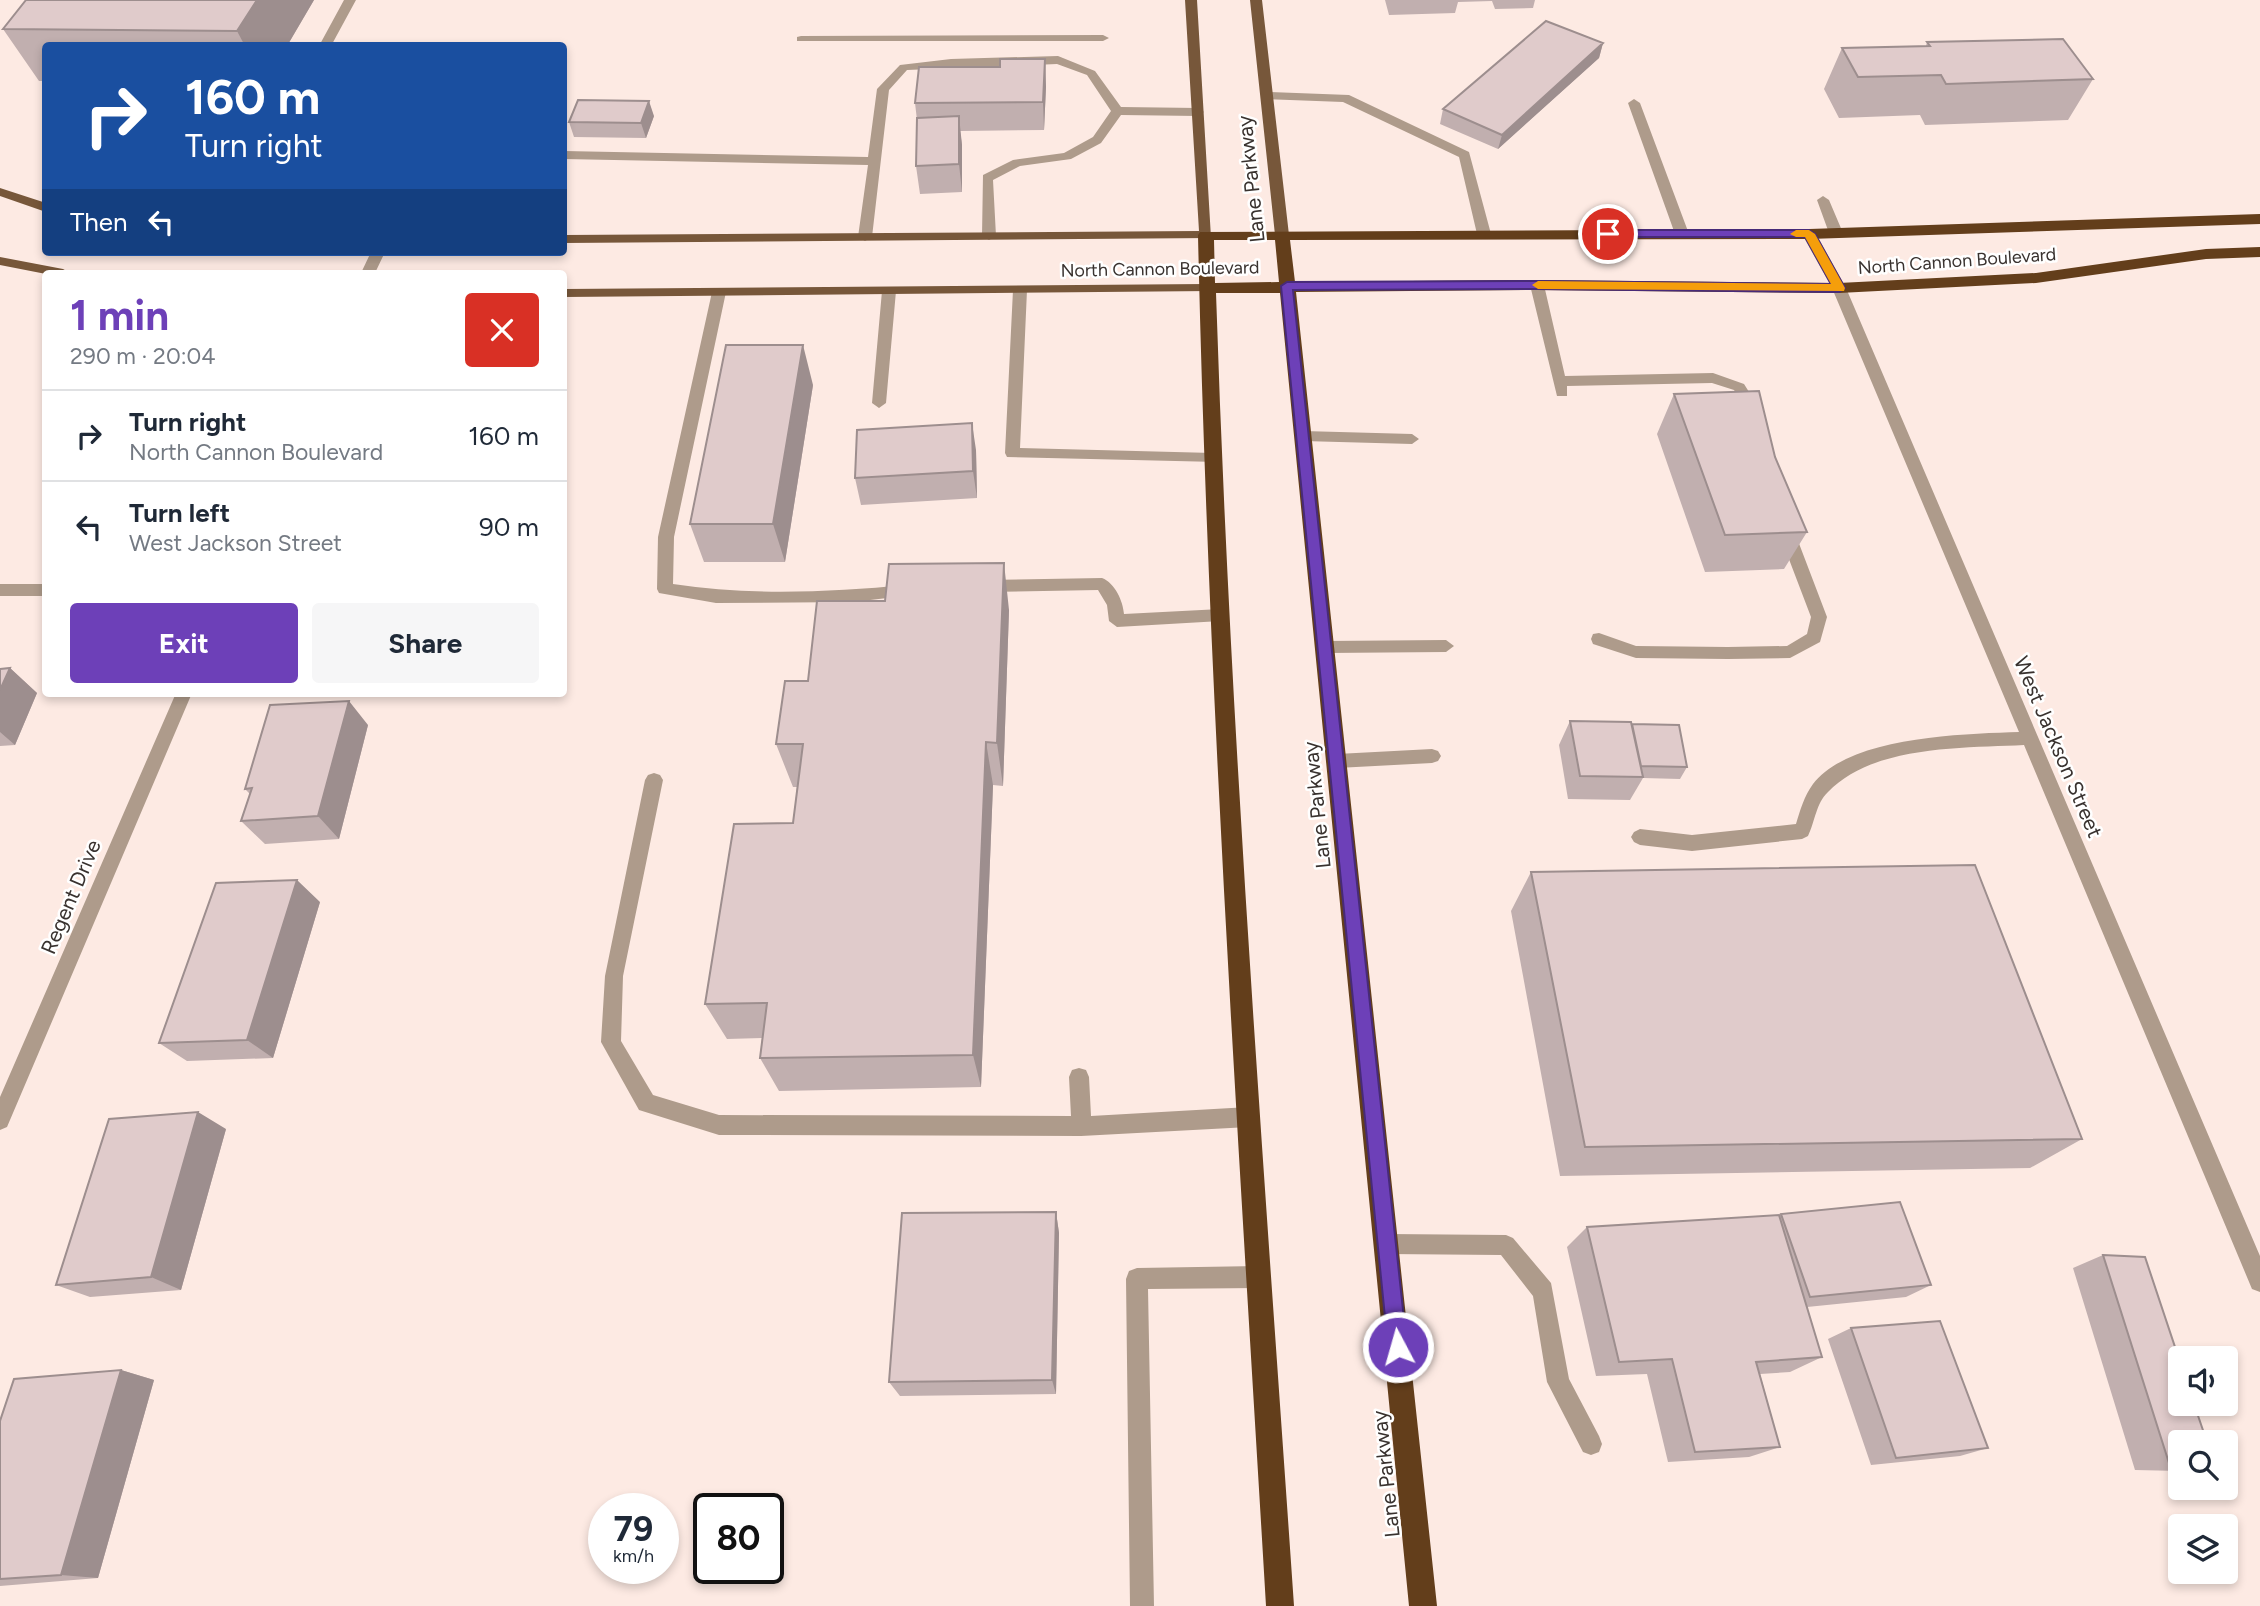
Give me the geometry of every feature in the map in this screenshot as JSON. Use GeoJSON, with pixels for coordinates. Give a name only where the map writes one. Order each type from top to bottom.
{"type":"FeatureCollection","features":[{"type":"Feature","properties":{"kind":"highway","name":"North Cannon Boulevard"},"geometry":{"type":"LineString","coordinates":[[1206,235],[1809,234],[2260,219]]}},
{"type":"Feature","properties":{"kind":"highway"},"geometry":{"type":"LineString","coordinates":[[1206,235],[1221,615],[1280,1606]]}},
{"type":"Feature","properties":{"kind":"highway","name":"Lane Parkway"},"geometry":{"type":"LineString","coordinates":[[1282,235],[1423,1606]]}},
{"type":"Feature","properties":{"kind":"highway","name":"North Cannon Boulevard"},"geometry":{"type":"LineString","coordinates":[[1206,288],[1537,285],[1839,288],[2036,278],[2206,254],[2260,252]]}},
{"type":"Feature","properties":{"kind":"main road"},"geometry":{"type":"LineString","coordinates":[[1191,0],[1206,235]]}},
{"type":"Feature","properties":{"kind":"main road","name":"Lane Parkway"},"geometry":{"type":"LineString","coordinates":[[1255,0],[1282,235]]}},
{"type":"Feature","properties":{"kind":"main road"},"geometry":{"type":"LineString","coordinates":[[0,192],[42,207]]}},
{"type":"Feature","properties":{"kind":"main road","name":"North Cannon Boulevard"},"geometry":{"type":"LineString","coordinates":[[567,239],[1206,235]]}},
{"type":"Feature","properties":{"kind":"main road"},"geometry":{"type":"LineString","coordinates":[[0,261],[43,270]]}},
{"type":"Feature","properties":{"kind":"main road","name":"North Cannon Boulevard"},"geometry":{"type":"LineString","coordinates":[[567,293],[1206,288]]}},
{"type":"Feature","properties":{"kind":"street"},"geometry":{"type":"LineString","coordinates":[[327,42],[350,0]]}},
{"type":"Feature","properties":{"kind":"street"},"geometry":{"type":"LineString","coordinates":[[801,39],[1103,38]]}},
{"type":"Feature","properties":{"kind":"street"},"geometry":{"type":"LineString","coordinates":[[865,237],[883,89],[904,67],[1058,60],[1091,73],[1117,111]]}},
{"type":"Feature","properties":{"kind":"street"},"geometry":{"type":"LineString","coordinates":[[1266,96],[1345,98],[1465,155],[1484,234]]}},
{"type":"Feature","properties":{"kind":"street"},"geometry":{"type":"LineString","coordinates":[[1634,103],[1682,234]]}},
{"type":"Feature","properties":{"kind":"street"},"geometry":{"type":"LineString","coordinates":[[1117,111],[1198,112]]}},
{"type":"Feature","properties":{"kind":"street"},"geometry":{"type":"LineString","coordinates":[[989,236],[987,178],[1017,163],[1067,156],[1097,140],[1117,111]]}},
{"type":"Feature","properties":{"kind":"street"},"geometry":{"type":"LineString","coordinates":[[567,155],[874,161]]}},
{"type":"Feature","properties":{"kind":"street"},"geometry":{"type":"LineString","coordinates":[[1823,200],[1836,233]]}},
{"type":"Feature","properties":{"kind":"street","name":"West Jackson Street"},"geometry":{"type":"LineString","coordinates":[[1809,234],[1839,288],[2260,1281]]}},
{"type":"Feature","properties":{"kind":"street"},"geometry":{"type":"LineString","coordinates":[[1537,285],[1561,387],[1713,379],[1739,387],[1760,427]]}},
{"type":"Feature","properties":{"kind":"street"},"geometry":{"type":"LineString","coordinates":[[1020,290],[1012,453],[1213,457]]}},
{"type":"Feature","properties":{"kind":"street"},"geometry":{"type":"LineString","coordinates":[[879,403],[889,291]]}},
{"type":"Feature","properties":{"kind":"street"},"geometry":{"type":"LineString","coordinates":[[719,292],[666,537],[665,589],[716,597],[853,596],[919,590]]}},
{"type":"Feature","properties":{"kind":"street"},"geometry":{"type":"LineString","coordinates":[[1303,436],[1412,439]]}},
{"type":"Feature","properties":{"kind":"street"},"geometry":{"type":"LineString","coordinates":[[1599,639],[1636,652],[1728,653],[1790,652],[1814,638],[1819,617],[1783,516]]}},
{"type":"Feature","properties":{"kind":"street"},"geometry":{"type":"LineString","coordinates":[[973,586],[1102,584],[1115,604],[1117,621],[1221,615]]}},
{"type":"Feature","properties":{"kind":"street"},"geometry":{"type":"LineString","coordinates":[[0,590],[42,590]]}},
{"type":"Feature","properties":{"kind":"street"},"geometry":{"type":"LineString","coordinates":[[1326,647],[1446,646]]}},
{"type":"Feature","properties":{"kind":"street","name":"Regent Drive"},"geometry":{"type":"LineString","coordinates":[[0,1120],[182,697]]}},
{"type":"Feature","properties":{"kind":"street"},"geometry":{"type":"LineString","coordinates":[[1640,837],[1692,843],[1802,831],[1821,787],[1865,757],[1924,746],[2030,738]]}},
{"type":"Feature","properties":{"kind":"street"},"geometry":{"type":"LineString","coordinates":[[1337,761],[1432,756]]}},
{"type":"Feature","properties":{"kind":"street"},"geometry":{"type":"LineString","coordinates":[[654,780],[614,976],[611,1042],[646,1103],[719,1125],[1081,1126],[1249,1117]]}},
{"type":"Feature","properties":{"kind":"street"},"geometry":{"type":"LineString","coordinates":[[1079,1077],[1081,1126]]}},
{"type":"Feature","properties":{"kind":"street"},"geometry":{"type":"LineString","coordinates":[[1387,1244],[1506,1245],[1543,1291],[1558,1382],[1591,1444]]}},
{"type":"Feature","properties":{"kind":"street"},"geometry":{"type":"LineString","coordinates":[[1142,1606],[1137,1279],[1259,1277]]}},
{"type":"Feature","properties":{"kind":"building"},"geometry":{"type":"Polygon","coordinates":[[[26,0],[257,0],[237,31],[3,29],[26,0]]]}},
{"type":"Feature","properties":{"kind":"building"},"geometry":{"type":"Polygon","coordinates":[[[1546,21],[1603,43],[1502,135],[1443,109],[1546,21]]]}},
{"type":"Feature","properties":{"kind":"building"},"geometry":{"type":"Polygon","coordinates":[[[2063,39],[2093,79],[1946,84],[1941,75],[1858,77],[1842,48],[1930,46],[1927,42],[2063,39]]]}},
{"type":"Feature","properties":{"kind":"building"},"geometry":{"type":"Polygon","coordinates":[[[1000,59],[1045,59],[1043,102],[915,103],[919,67],[1000,67],[1000,59]]]}},
{"type":"Feature","properties":{"kind":"building"},"geometry":{"type":"Polygon","coordinates":[[[578,100],[649,101],[641,123],[569,122],[578,100]]]}},
{"type":"Feature","properties":{"kind":"building"},"geometry":{"type":"Polygon","coordinates":[[[959,116],[959,164],[916,166],[917,118],[959,116]]]}},
{"type":"Feature","properties":{"kind":"building"},"geometry":{"type":"Polygon","coordinates":[[[726,345],[803,345],[773,524],[690,524],[726,345]]]}},
{"type":"Feature","properties":{"kind":"building"},"geometry":{"type":"Polygon","coordinates":[[[1759,391],[1775,457],[1807,532],[1725,535],[1674,394],[1759,391]]]}},
{"type":"Feature","properties":{"kind":"building"},"geometry":{"type":"Polygon","coordinates":[[[972,423],[973,471],[855,478],[857,430],[972,423]]]}},
{"type":"Feature","properties":{"kind":"building"},"geometry":{"type":"Polygon","coordinates":[[[1004,563],[997,743],[986,742],[973,1055],[760,1058],[767,1003],[705,1004],[734,824],[793,823],[803,744],[776,744],[785,681],[808,681],[817,601],[885,601],[889,564],[1004,563]]]}},
{"type":"Feature","properties":{"kind":"building"},"geometry":{"type":"Polygon","coordinates":[[[10,668],[0,690],[0,669],[10,668]]]}},
{"type":"Feature","properties":{"kind":"building"},"geometry":{"type":"Polygon","coordinates":[[[349,701],[318,816],[241,821],[252,788],[245,789],[270,705],[349,701]]]}},
{"type":"Feature","properties":{"kind":"building"},"geometry":{"type":"Polygon","coordinates":[[[1570,721],[1631,722],[1643,777],[1580,776],[1570,721]]]}},
{"type":"Feature","properties":{"kind":"building"},"geometry":{"type":"Polygon","coordinates":[[[1632,724],[1679,725],[1687,767],[1641,766],[1632,724]]]}},
{"type":"Feature","properties":{"kind":"building"},"geometry":{"type":"Polygon","coordinates":[[[1975,865],[2082,1139],[1585,1147],[1531,872],[1975,865]]]}},
{"type":"Feature","properties":{"kind":"building"},"geometry":{"type":"Polygon","coordinates":[[[297,880],[247,1040],[159,1043],[216,883],[297,880]]]}},
{"type":"Feature","properties":{"kind":"building"},"geometry":{"type":"Polygon","coordinates":[[[198,1112],[151,1277],[56,1285],[109,1119],[198,1112]]]}},
{"type":"Feature","properties":{"kind":"building"},"geometry":{"type":"Polygon","coordinates":[[[1900,1202],[1931,1285],[1810,1297],[1781,1214],[1900,1202]]]}},
{"type":"Feature","properties":{"kind":"building"},"geometry":{"type":"Polygon","coordinates":[[[1056,1212],[1052,1380],[889,1382],[902,1213],[1056,1212]]]}},
{"type":"Feature","properties":{"kind":"building"},"geometry":{"type":"Polygon","coordinates":[[[1779,1215],[1822,1357],[1756,1362],[1780,1447],[1695,1452],[1672,1359],[1619,1362],[1587,1227],[1779,1215]]]}},
{"type":"Feature","properties":{"kind":"building"},"geometry":{"type":"Polygon","coordinates":[[[2103,1255],[2145,1257],[2175,1346],[2168,1346],[2168,1416],[2198,1416],[2203,1430],[2168,1430],[2168,1460],[2103,1255]]]}},
{"type":"Feature","properties":{"kind":"building"},"geometry":{"type":"Polygon","coordinates":[[[1940,1321],[1988,1448],[1896,1458],[1851,1328],[1940,1321]]]}},
{"type":"Feature","properties":{"kind":"building"},"geometry":{"type":"Polygon","coordinates":[[[121,1370],[61,1575],[0,1579],[0,1421],[14,1379],[121,1370]]]}},
{"type":"Feature","properties":{"kind":"slow traffic"},"geometry":{"type":"LineString","coordinates":[[1538,285],[1839,288],[1809,234],[1796,234]]}},
{"type":"Feature","properties":{"kind":"route"},"geometry":{"type":"LineString","coordinates":[[1398,1347],[1287,286],[1839,288],[1809,234],[1608,234]]}}]}
